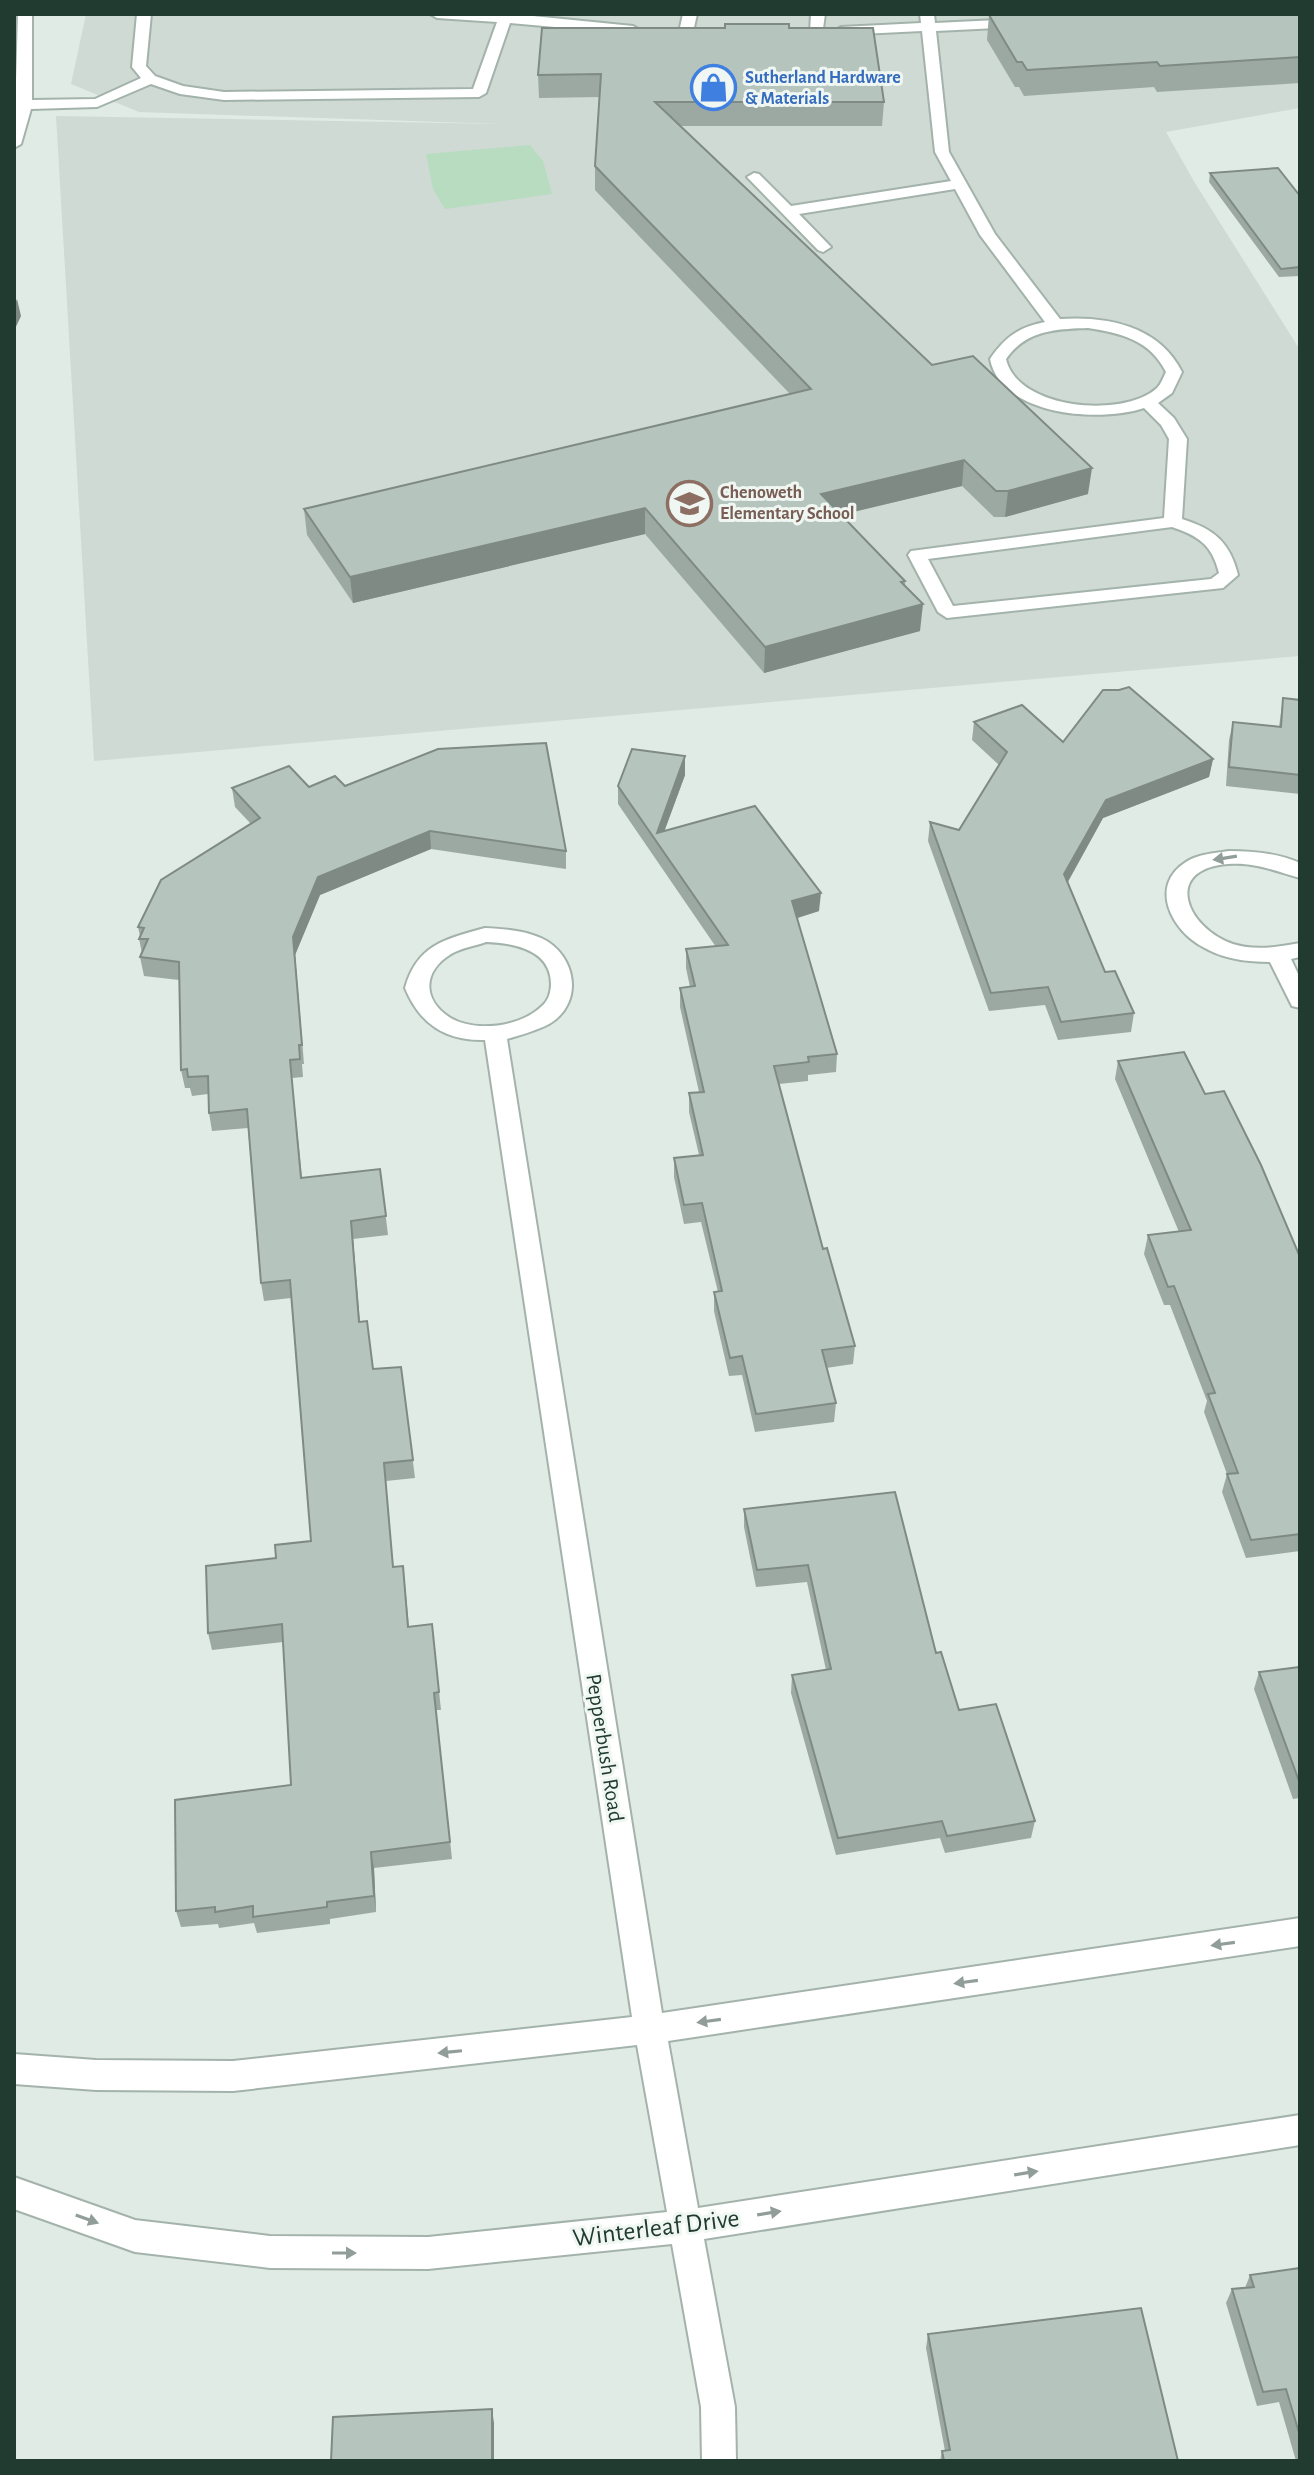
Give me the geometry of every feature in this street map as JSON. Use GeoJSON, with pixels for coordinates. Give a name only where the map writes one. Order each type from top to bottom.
{"type":"FeatureCollection","features":[{"type":"Feature","properties":{"kind":"street"},"geometry":{"type":"LineString","coordinates":[[14,144],[20,105],[25,14]]}},
{"type":"Feature","properties":{"kind":"street"},"geometry":{"type":"LineString","coordinates":[[144,14],[139,67],[150,79],[180,90],[224,96],[479,93],[506,16]]}},
{"type":"Feature","properties":{"kind":"street"},"geometry":{"type":"LineString","coordinates":[[437,14],[586,20],[642,30]]}},
{"type":"Feature","properties":{"kind":"street"},"geometry":{"type":"LineString","coordinates":[[686,32],[690,14]]}},
{"type":"Feature","properties":{"kind":"street"},"geometry":{"type":"LineString","coordinates":[[818,14],[810,33],[928,21],[1030,23]]}},
{"type":"Feature","properties":{"kind":"street"},"geometry":{"type":"LineString","coordinates":[[928,21],[942,152],[988,235],[1055,324]]}},
{"type":"Feature","properties":{"kind":"street"},"geometry":{"type":"LineString","coordinates":[[20,105],[97,103],[150,79]]}},
{"type":"Feature","properties":{"kind":"street"},"geometry":{"type":"LineString","coordinates":[[754,177],[823,247]]}},
{"type":"Feature","properties":{"kind":"street"},"geometry":{"type":"LineString","coordinates":[[788,211],[959,184]]}},
{"type":"Feature","properties":{"kind":"street"},"geometry":{"type":"LineString","coordinates":[[1088,323],[1121,329],[1148,340],[1167,355],[1174,372],[1166,388],[1147,401],[1117,409],[1083,410],[1049,404],[1021,392],[1003,376],[998,359],[1006,343],[1026,331],[1055,324],[1088,323]]}},
{"type":"Feature","properties":{"kind":"street"},"geometry":{"type":"LineString","coordinates":[[1147,401],[1168,422],[1178,439],[1173,522]]}},
{"type":"Feature","properties":{"kind":"street"},"geometry":{"type":"LineString","coordinates":[[1173,522],[1206,531],[1222,552],[1229,575],[1216,584],[947,612],[917,555],[948,551],[1173,522]]}},
{"type":"Feature","properties":{"kind":"street"},"geometry":{"type":"LineString","coordinates":[[1300,871],[1261,857],[1231,856],[1204,862],[1185,875],[1176,892],[1178,912],[1193,931],[1216,946],[1246,954],[1278,955],[1300,950]]}},
{"type":"Feature","properties":{"kind":"street"},"geometry":{"type":"LineString","coordinates":[[485,935],[513,937],[538,945],[556,960],[564,979],[561,998],[547,1015],[524,1028],[495,1034],[466,1032],[440,1023],[422,1008],[415,989],[419,970],[434,953],[457,941],[485,935]]}},
{"type":"Feature","properties":{"kind":"street"},"geometry":{"type":"LineString","coordinates":[[1278,955],[1300,1001]]}},
{"type":"Feature","properties":{"kind":"street","name":"Pepperbush Road"},"geometry":{"type":"LineString","coordinates":[[495,1034],[650,2029],[718,2407],[719,2461]]}},
{"type":"Feature","properties":{"kind":"street"},"geometry":{"type":"LineString","coordinates":[[14,2069],[96,2075],[233,2076],[650,2029],[1300,1932]]}},
{"type":"Feature","properties":{"kind":"street","name":"Winterleaf Drive"},"geometry":{"type":"LineString","coordinates":[[14,2193],[135,2236],[270,2252],[428,2253],[686,2226],[1300,2130]]}},
{"type":"Feature","properties":{"kind":"shaded area","name":"Chenoweth Elementary School"},"geometry":{"type":"Polygon","coordinates":[[[86,14],[1300,14],[1300,108],[1166,132],[1300,350],[1300,656],[94,761],[56,116],[501,124],[139,112],[71,84],[86,14]]]}},
{"type":"Feature","properties":{"kind":"green space"},"geometry":{"type":"Polygon","coordinates":[[[530,145],[543,161],[552,194],[445,209],[433,189],[426,154],[530,145]]]}},
{"type":"Feature","properties":{"kind":"building"},"geometry":{"type":"Polygon","coordinates":[[[1300,14],[1300,57],[1027,70],[1022,62],[1017,62],[989,15],[1300,14]]]}},
{"type":"Feature","properties":{"kind":"building","name":"Chenoweth Elementary School"},"geometry":{"type":"Polygon","coordinates":[[[725,24],[873,28],[884,102],[655,102],[932,365],[973,356],[1092,468],[1008,491],[996,491],[964,460],[821,494],[905,581],[901,582],[923,604],[765,647],[645,508],[350,577],[304,509],[811,389],[595,166],[601,74],[538,75],[542,28],[725,28],[725,24]]]}},
{"type":"Feature","properties":{"kind":"building"},"geometry":{"type":"Polygon","coordinates":[[[1278,168],[1300,196],[1300,267],[1281,269],[1210,173],[1278,168]]]}},
{"type":"Feature","properties":{"kind":"building"},"geometry":{"type":"Polygon","coordinates":[[[1129,687],[1213,759],[1106,800],[1064,874],[1105,972],[1115,971],[1134,1013],[1061,1022],[1048,987],[991,993],[930,822],[959,830],[1007,752],[974,722],[1022,705],[1063,742],[1103,690],[1129,687]]]}},
{"type":"Feature","properties":{"kind":"building"},"geometry":{"type":"Polygon","coordinates":[[[1283,698],[1300,700],[1300,775],[1229,767],[1233,722],[1281,727],[1283,698]]]}},
{"type":"Feature","properties":{"kind":"building"},"geometry":{"type":"Polygon","coordinates":[[[546,743],[566,851],[430,831],[318,877],[293,937],[302,1045],[299,1045],[300,1059],[290,1060],[301,1178],[380,1169],[386,1216],[351,1221],[359,1322],[367,1321],[373,1369],[401,1367],[413,1460],[384,1463],[393,1567],[403,1566],[408,1627],[432,1624],[439,1692],[434,1693],[450,1842],[371,1852],[374,1896],[327,1902],[327,1907],[253,1917],[253,1906],[215,1912],[215,1907],[176,1911],[175,1800],[291,1785],[282,1624],[208,1633],[206,1566],[276,1558],[275,1545],[311,1541],[290,1280],[261,1283],[247,1109],[209,1113],[208,1076],[188,1077],[187,1069],[181,1070],[179,962],[140,957],[148,939],[139,939],[144,928],[138,927],[161,880],[260,818],[232,788],[289,766],[309,787],[335,776],[345,786],[438,749],[546,743]]]}},
{"type":"Feature","properties":{"kind":"building"},"geometry":{"type":"Polygon","coordinates":[[[632,749],[685,756],[657,833],[755,806],[821,893],[792,901],[837,1054],[808,1057],[809,1062],[774,1066],[823,1249],[827,1248],[855,1346],[822,1350],[836,1403],[756,1414],[742,1356],[730,1358],[714,1292],[722,1291],[702,1203],[684,1205],[674,1158],[703,1155],[689,1093],[704,1092],[680,988],[695,986],[686,949],[728,945],[618,786],[632,749]]]}},
{"type":"Feature","properties":{"kind":"building"},"geometry":{"type":"Polygon","coordinates":[[[1184,1052],[1205,1094],[1224,1091],[1261,1165],[1300,1257],[1300,1534],[1251,1540],[1227,1474],[1238,1473],[1208,1394],[1215,1393],[1174,1286],[1168,1287],[1148,1235],[1191,1230],[1118,1061],[1184,1052]]]}},
{"type":"Feature","properties":{"kind":"building"},"geometry":{"type":"Polygon","coordinates":[[[895,1492],[936,1653],[941,1652],[959,1710],[996,1704],[1035,1821],[947,1836],[942,1821],[838,1838],[792,1675],[831,1669],[808,1565],[757,1570],[744,1509],[895,1492]]]}},
{"type":"Feature","properties":{"kind":"building"},"geometry":{"type":"Polygon","coordinates":[[[1300,1667],[1300,1781],[1299,1781],[1259,1672],[1300,1667]]]}},
{"type":"Feature","properties":{"kind":"building"},"geometry":{"type":"Polygon","coordinates":[[[1300,2268],[1300,2436],[1286,2389],[1263,2392],[1232,2289],[1254,2287],[1250,2275],[1300,2268]]]}},
{"type":"Feature","properties":{"kind":"building"},"geometry":{"type":"Polygon","coordinates":[[[1141,2308],[1178,2461],[944,2461],[942,2451],[950,2450],[928,2334],[1141,2308]]]}},
{"type":"Feature","properties":{"kind":"building"},"geometry":{"type":"Polygon","coordinates":[[[492,2409],[492,2461],[331,2461],[333,2417],[492,2409]]]}},
{"type":"Feature","properties":{"kind":"place","name":"Sutherland Hardware & Materials"},"geometry":{"type":"Point","coordinates":[714,88]}},
{"type":"Feature","properties":{"kind":"place","name":"Chenoweth Elementary School"},"geometry":{"type":"Point","coordinates":[689,503]}}]}
